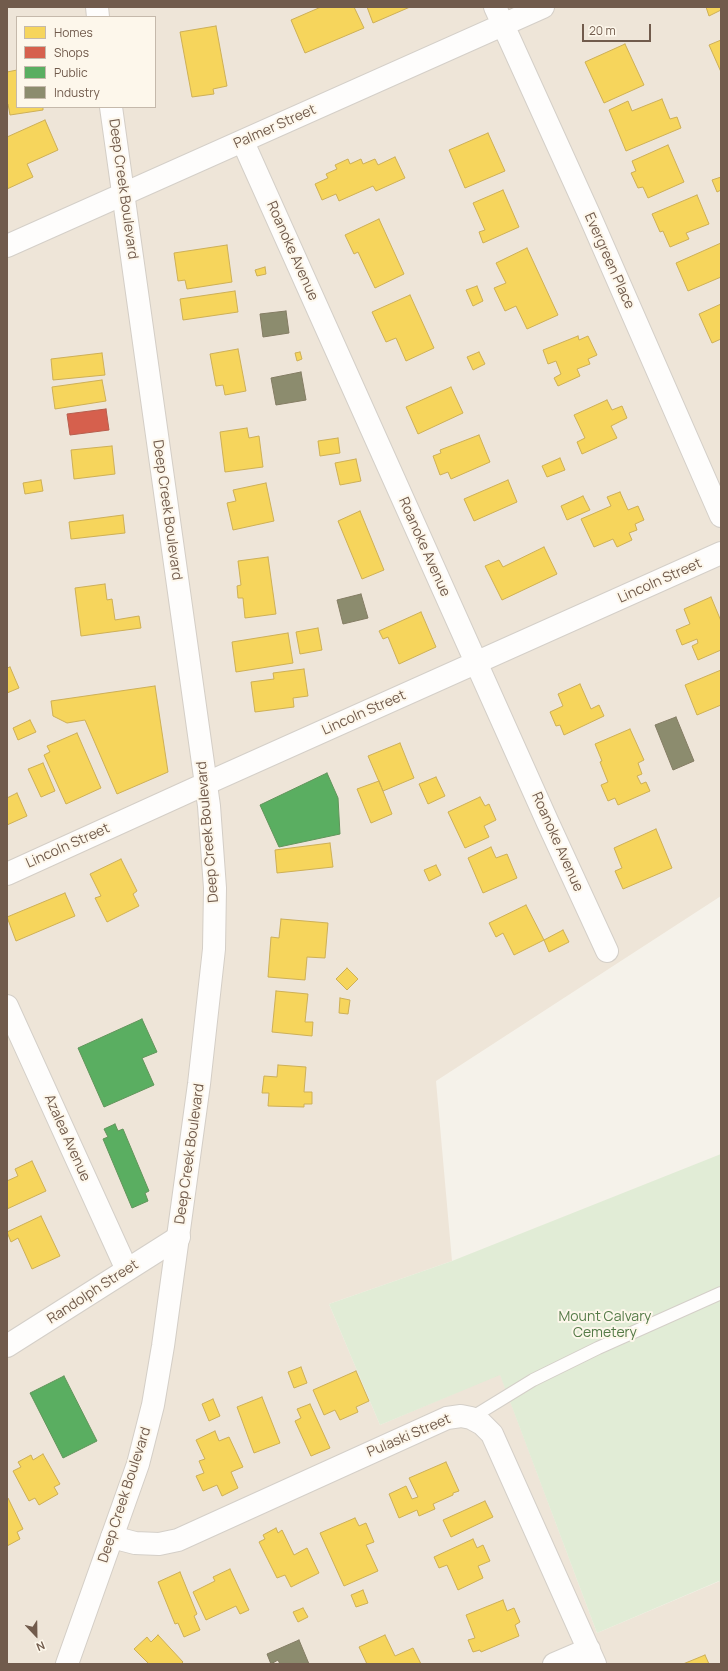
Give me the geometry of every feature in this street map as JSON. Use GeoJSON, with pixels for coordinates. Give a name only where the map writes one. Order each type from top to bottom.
{"type":"FeatureCollection","features":[{"type":"Feature","properties":{"kind":"street","name":"Palmer Street"},"geometry":{"type":"LineString","coordinates":[[7,246],[243,142],[499,16],[543,7]]}},
{"type":"Feature","properties":{"kind":"street","name":"Evergreen Place"},"geometry":{"type":"LineString","coordinates":[[499,16],[588,212],[721,516]]}},
{"type":"Feature","properties":{"kind":"street","name":"Deep Creek Boulevard"},"geometry":{"type":"LineString","coordinates":[[67,1664],[138,1464],[153,1405],[179,1237],[199,1084],[214,949],[215,888],[206,784],[111,108]]}},
{"type":"Feature","properties":{"kind":"street","name":"Roanoke Avenue"},"geometry":{"type":"LineString","coordinates":[[243,142],[548,824],[607,951]]}},
{"type":"Feature","properties":{"kind":"street","name":"Lincoln Street"},"geometry":{"type":"LineString","coordinates":[[7,874],[721,553]]}},
{"type":"Feature","properties":{"kind":"street","name":"Azalea Avenue"},"geometry":{"type":"LineString","coordinates":[[7,1006],[127,1270]]}},
{"type":"Feature","properties":{"kind":"street","name":"Randolph Street"},"geometry":{"type":"LineString","coordinates":[[7,1346],[179,1237]]}},
{"type":"Feature","properties":{"kind":"street","name":"Pulaski Street"},"geometry":{"type":"LineString","coordinates":[[112,1538],[135,1543],[159,1544],[178,1540],[447,1418],[461,1416],[471,1418],[482,1424],[492,1434],[592,1656]]}},
{"type":"Feature","properties":{"kind":"street"},"geometry":{"type":"LineString","coordinates":[[554,1664],[592,1656]]}},
{"type":"Feature","properties":{"kind":"lane"},"geometry":{"type":"LineString","coordinates":[[471,1418],[533,1380],[585,1354],[721,1293]]}},
{"type":"Feature","properties":{"kind":"shaded area"},"geometry":{"type":"Polygon","coordinates":[[[7,7],[721,7],[721,896],[436,1081],[452,1261],[329,1304],[380,1425],[500,1374],[597,1633],[720,1581],[721,1664],[7,1664],[7,7]]]}},
{"type":"Feature","properties":{"kind":"green space","name":"Mount Calvary Cemetery"},"geometry":{"type":"Polygon","coordinates":[[[721,1154],[721,1584],[719,1581],[597,1633],[500,1375],[380,1425],[329,1304],[452,1261],[721,1154]]]}},
{"type":"Feature","properties":{"kind":"building: Homes"},"geometry":{"type":"Polygon","coordinates":[[[321,7],[354,7],[364,28],[305,53],[291,20],[321,7]]]}},
{"type":"Feature","properties":{"kind":"building: Homes"},"geometry":{"type":"Polygon","coordinates":[[[367,7],[410,7],[373,23],[367,7]]]}},
{"type":"Feature","properties":{"kind":"building: Homes"},"geometry":{"type":"Polygon","coordinates":[[[706,7],[721,7],[721,10],[709,16],[706,7]]]}},
{"type":"Feature","properties":{"kind":"building: Homes"},"geometry":{"type":"Polygon","coordinates":[[[216,26],[227,86],[213,89],[214,94],[192,97],[180,32],[216,26]]]}},
{"type":"Feature","properties":{"kind":"building: Homes"},"geometry":{"type":"Polygon","coordinates":[[[721,40],[721,72],[709,45],[721,40]]]}},
{"type":"Feature","properties":{"kind":"building: Homes"},"geometry":{"type":"Polygon","coordinates":[[[625,44],[644,85],[604,103],[585,62],[625,44]]]}},
{"type":"Feature","properties":{"kind":"building: Homes"},"geometry":{"type":"Polygon","coordinates":[[[16,70],[16,108],[43,108],[43,110],[10,115],[8,104],[7,105],[7,72],[16,70]]]}},
{"type":"Feature","properties":{"kind":"building: Homes"},"geometry":{"type":"Polygon","coordinates":[[[662,99],[670,119],[677,117],[681,128],[626,151],[609,110],[628,101],[632,111],[662,99]]]}},
{"type":"Feature","properties":{"kind":"building: Homes"},"geometry":{"type":"Polygon","coordinates":[[[45,120],[58,150],[27,164],[33,177],[7,189],[7,137],[45,120]]]}},
{"type":"Feature","properties":{"kind":"building: Homes"},"geometry":{"type":"Polygon","coordinates":[[[488,133],[505,171],[465,188],[449,150],[488,133]]]}},
{"type":"Feature","properties":{"kind":"building: Homes"},"geometry":{"type":"Polygon","coordinates":[[[668,145],[684,182],[648,198],[643,187],[638,188],[631,173],[636,171],[632,161],[668,145]]]}},
{"type":"Feature","properties":{"kind":"building: Homes"},"geometry":{"type":"Polygon","coordinates":[[[395,157],[405,178],[376,191],[373,186],[339,201],[336,194],[322,200],[315,184],[328,178],[326,174],[337,169],[335,165],[348,159],[350,164],[361,159],[363,164],[375,159],[378,165],[395,157]]]}},
{"type":"Feature","properties":{"kind":"building: Homes"},"geometry":{"type":"Polygon","coordinates":[[[721,177],[721,190],[717,192],[712,180],[721,177]]]}},
{"type":"Feature","properties":{"kind":"building: Homes"},"geometry":{"type":"Polygon","coordinates":[[[503,190],[519,227],[483,243],[479,232],[485,230],[473,203],[503,190]]]}},
{"type":"Feature","properties":{"kind":"building: Homes"},"geometry":{"type":"Polygon","coordinates":[[[697,195],[709,224],[686,233],[689,239],[670,247],[663,231],[660,232],[652,214],[697,195]]]}},
{"type":"Feature","properties":{"kind":"building: Homes"},"geometry":{"type":"Polygon","coordinates":[[[379,219],[404,274],[375,288],[358,252],[354,254],[345,235],[379,219]]]}},
{"type":"Feature","properties":{"kind":"building: Homes"},"geometry":{"type":"Polygon","coordinates":[[[721,243],[721,277],[688,291],[676,263],[721,243]]]}},
{"type":"Feature","properties":{"kind":"building: Homes"},"geometry":{"type":"Polygon","coordinates":[[[227,245],[232,282],[187,289],[185,280],[178,281],[174,253],[227,245]]]}},
{"type":"Feature","properties":{"kind":"building: Homes"},"geometry":{"type":"Polygon","coordinates":[[[527,248],[558,315],[527,329],[516,306],[505,311],[494,288],[506,283],[496,263],[527,248]]]}},
{"type":"Feature","properties":{"kind":"building: Homes"},"geometry":{"type":"Polygon","coordinates":[[[265,267],[266,274],[257,276],[255,270],[265,267]]]}},
{"type":"Feature","properties":{"kind":"building: Homes"},"geometry":{"type":"Polygon","coordinates":[[[477,286],[483,301],[473,306],[466,290],[477,286]]]}},
{"type":"Feature","properties":{"kind":"building: Homes"},"geometry":{"type":"Polygon","coordinates":[[[235,291],[238,312],[183,320],[180,299],[235,291]]]}},
{"type":"Feature","properties":{"kind":"building: Homes"},"geometry":{"type":"Polygon","coordinates":[[[410,295],[434,348],[406,361],[396,338],[386,342],[372,312],[410,295]]]}},
{"type":"Feature","properties":{"kind":"building: Homes"},"geometry":{"type":"Polygon","coordinates":[[[721,304],[721,339],[712,343],[699,314],[721,304]]]}},
{"type":"Feature","properties":{"kind":"building: Homes"},"geometry":{"type":"Polygon","coordinates":[[[578,336],[579,340],[588,336],[597,355],[588,359],[590,364],[577,369],[580,376],[558,386],[554,378],[561,374],[556,361],[548,364],[543,350],[578,336]]]}},
{"type":"Feature","properties":{"kind":"building: Homes"},"geometry":{"type":"Polygon","coordinates":[[[238,349],[246,391],[225,395],[223,385],[216,386],[210,354],[238,349]]]}},
{"type":"Feature","properties":{"kind":"building: Homes"},"geometry":{"type":"Polygon","coordinates":[[[300,352],[302,359],[297,361],[295,353],[300,352]]]}},
{"type":"Feature","properties":{"kind":"building: Homes"},"geometry":{"type":"Polygon","coordinates":[[[479,352],[485,364],[473,370],[467,357],[479,352]]]}},
{"type":"Feature","properties":{"kind":"building: Homes"},"geometry":{"type":"Polygon","coordinates":[[[102,353],[105,375],[53,380],[51,359],[102,353]]]}},
{"type":"Feature","properties":{"kind":"building: Homes"},"geometry":{"type":"Polygon","coordinates":[[[102,380],[106,401],[55,409],[52,387],[102,380]]]}},
{"type":"Feature","properties":{"kind":"building: Homes"},"geometry":{"type":"Polygon","coordinates":[[[451,387],[463,413],[418,434],[406,407],[451,387]]]}},
{"type":"Feature","properties":{"kind":"building: Homes"},"geometry":{"type":"Polygon","coordinates":[[[607,400],[612,410],[622,406],[627,418],[611,426],[617,438],[582,454],[577,442],[585,438],[574,415],[607,400]]]}},
{"type":"Feature","properties":{"kind":"building: Homes"},"geometry":{"type":"Polygon","coordinates":[[[247,428],[249,438],[259,436],[263,467],[225,472],[220,432],[247,428]]]}},
{"type":"Feature","properties":{"kind":"building: Homes"},"geometry":{"type":"Polygon","coordinates":[[[479,435],[490,462],[451,479],[448,472],[440,475],[433,456],[441,453],[440,450],[479,435]]]}},
{"type":"Feature","properties":{"kind":"building: Homes"},"geometry":{"type":"Polygon","coordinates":[[[338,438],[340,453],[320,456],[318,441],[338,438]]]}},
{"type":"Feature","properties":{"kind":"building: Homes"},"geometry":{"type":"Polygon","coordinates":[[[112,446],[115,474],[74,479],[71,450],[112,446]]]}},
{"type":"Feature","properties":{"kind":"building: Homes"},"geometry":{"type":"Polygon","coordinates":[[[560,458],[565,470],[547,477],[542,466],[560,458]]]}},
{"type":"Feature","properties":{"kind":"building: Homes"},"geometry":{"type":"Polygon","coordinates":[[[356,459],[361,481],[340,485],[335,463],[356,459]]]}},
{"type":"Feature","properties":{"kind":"building: Homes"},"geometry":{"type":"Polygon","coordinates":[[[41,480],[43,491],[25,494],[23,483],[41,480]]]}},
{"type":"Feature","properties":{"kind":"building: Homes"},"geometry":{"type":"Polygon","coordinates":[[[508,480],[517,502],[474,521],[464,499],[508,480]]]}},
{"type":"Feature","properties":{"kind":"building: Homes"},"geometry":{"type":"Polygon","coordinates":[[[266,483],[274,521],[233,530],[227,503],[236,501],[233,490],[266,483]]]}},
{"type":"Feature","properties":{"kind":"building: Homes"},"geometry":{"type":"Polygon","coordinates":[[[620,492],[628,510],[638,506],[644,520],[635,524],[637,530],[629,533],[632,540],[617,547],[613,539],[594,547],[581,519],[611,506],[607,497],[620,492]]]}},
{"type":"Feature","properties":{"kind":"building: Homes"},"geometry":{"type":"Polygon","coordinates":[[[583,496],[590,510],[567,520],[561,506],[583,496]]]}},
{"type":"Feature","properties":{"kind":"building: Homes"},"geometry":{"type":"Polygon","coordinates":[[[360,511],[384,570],[362,579],[338,521],[360,511]]]}},
{"type":"Feature","properties":{"kind":"building: Homes"},"geometry":{"type":"Polygon","coordinates":[[[123,515],[125,533],[71,539],[69,522],[123,515]]]}},
{"type":"Feature","properties":{"kind":"building: Homes"},"geometry":{"type":"Polygon","coordinates":[[[544,547],[557,574],[502,600],[485,566],[499,560],[503,567],[544,547]]]}},
{"type":"Feature","properties":{"kind":"building: Homes"},"geometry":{"type":"Polygon","coordinates":[[[268,557],[276,614],[245,618],[243,598],[238,598],[237,586],[241,585],[238,561],[268,557]]]}},
{"type":"Feature","properties":{"kind":"building: Homes"},"geometry":{"type":"Polygon","coordinates":[[[105,584],[107,600],[112,599],[115,620],[139,616],[141,628],[81,636],[75,588],[105,584]]]}},
{"type":"Feature","properties":{"kind":"building: Homes"},"geometry":{"type":"Polygon","coordinates":[[[711,597],[721,621],[721,650],[698,660],[692,646],[698,643],[697,639],[682,645],[676,630],[690,624],[684,609],[711,597]]]}},
{"type":"Feature","properties":{"kind":"building: Homes"},"geometry":{"type":"Polygon","coordinates":[[[421,612],[436,647],[399,664],[388,637],[383,639],[379,631],[421,612]]]}},
{"type":"Feature","properties":{"kind":"building: Homes"},"geometry":{"type":"Polygon","coordinates":[[[318,628],[322,650],[300,654],[296,632],[318,628]]]}},
{"type":"Feature","properties":{"kind":"building: Homes"},"geometry":{"type":"Polygon","coordinates":[[[288,633],[293,663],[236,672],[232,642],[288,633]]]}},
{"type":"Feature","properties":{"kind":"building: Homes"},"geometry":{"type":"Polygon","coordinates":[[[10,667],[19,688],[7,693],[7,668],[10,667]]]}},
{"type":"Feature","properties":{"kind":"building: Homes"},"geometry":{"type":"Polygon","coordinates":[[[304,669],[308,696],[293,698],[294,707],[255,712],[251,682],[274,679],[273,673],[304,669]]]}},
{"type":"Feature","properties":{"kind":"building: Homes"},"geometry":{"type":"Polygon","coordinates":[[[721,670],[721,705],[697,715],[685,685],[721,670]]]}},
{"type":"Feature","properties":{"kind":"building: Homes"},"geometry":{"type":"Polygon","coordinates":[[[580,684],[591,709],[599,705],[604,716],[564,735],[560,725],[556,726],[550,712],[563,706],[558,694],[580,684]]]}},
{"type":"Feature","properties":{"kind":"building: Homes"},"geometry":{"type":"Polygon","coordinates":[[[155,686],[168,772],[117,794],[85,720],[67,723],[53,716],[51,701],[155,686]]]}},
{"type":"Feature","properties":{"kind":"building: Homes"},"geometry":{"type":"Polygon","coordinates":[[[30,720],[36,732],[18,740],[13,728],[30,720]]]}},
{"type":"Feature","properties":{"kind":"building: Homes"},"geometry":{"type":"Polygon","coordinates":[[[630,729],[644,760],[638,763],[642,774],[637,776],[641,784],[646,782],[650,791],[618,805],[615,798],[608,801],[601,785],[608,782],[595,744],[630,729]]]}},
{"type":"Feature","properties":{"kind":"building: Homes"},"geometry":{"type":"Polygon","coordinates":[[[77,733],[101,788],[66,804],[44,755],[50,752],[47,746],[77,733]]]}},
{"type":"Feature","properties":{"kind":"building: Homes"},"geometry":{"type":"Polygon","coordinates":[[[400,743],[414,778],[383,791],[368,756],[400,743]]]}},
{"type":"Feature","properties":{"kind":"building: Homes"},"geometry":{"type":"Polygon","coordinates":[[[43,763],[55,791],[41,797],[28,769],[43,763]]]}},
{"type":"Feature","properties":{"kind":"building: Homes"},"geometry":{"type":"Polygon","coordinates":[[[436,777],[445,796],[428,804],[419,784],[436,777]]]}},
{"type":"Feature","properties":{"kind":"building: Homes"},"geometry":{"type":"Polygon","coordinates":[[[379,781],[392,814],[371,823],[357,789],[379,781]]]}},
{"type":"Feature","properties":{"kind":"building: Homes"},"geometry":{"type":"Polygon","coordinates":[[[17,793],[27,816],[7,825],[7,798],[17,793]]]}},
{"type":"Feature","properties":{"kind":"building: Homes"},"geometry":{"type":"Polygon","coordinates":[[[480,797],[485,806],[489,804],[496,820],[484,826],[489,837],[465,848],[448,812],[480,797]]]}},
{"type":"Feature","properties":{"kind":"building: Homes"},"geometry":{"type":"Polygon","coordinates":[[[656,829],[672,868],[623,889],[615,871],[622,868],[614,848],[656,829]]]}},
{"type":"Feature","properties":{"kind":"building: Homes"},"geometry":{"type":"Polygon","coordinates":[[[330,843],[333,867],[277,873],[275,850],[330,843]]]}},
{"type":"Feature","properties":{"kind":"building: Homes"},"geometry":{"type":"Polygon","coordinates":[[[491,847],[496,858],[507,854],[517,878],[483,893],[468,858],[491,847]]]}},
{"type":"Feature","properties":{"kind":"building: Homes"},"geometry":{"type":"Polygon","coordinates":[[[121,859],[137,891],[133,894],[139,906],[107,922],[95,898],[101,896],[90,874],[121,859]]]}},
{"type":"Feature","properties":{"kind":"building: Homes"},"geometry":{"type":"Polygon","coordinates":[[[436,865],[441,875],[429,881],[424,870],[436,865]]]}},
{"type":"Feature","properties":{"kind":"building: Homes"},"geometry":{"type":"Polygon","coordinates":[[[65,893],[75,916],[16,941],[7,917],[65,893]]]}},
{"type":"Feature","properties":{"kind":"building: Homes"},"geometry":{"type":"Polygon","coordinates":[[[526,905],[544,940],[514,955],[503,933],[496,937],[489,923],[526,905]]]}},
{"type":"Feature","properties":{"kind":"building: Homes"},"geometry":{"type":"Polygon","coordinates":[[[281,919],[328,923],[325,958],[307,957],[305,980],[268,977],[271,937],[279,938],[281,919]]]}},
{"type":"Feature","properties":{"kind":"building: Homes"},"geometry":{"type":"Polygon","coordinates":[[[563,930],[569,942],[549,952],[544,940],[563,930]]]}},
{"type":"Feature","properties":{"kind":"building: Homes"},"geometry":{"type":"Polygon","coordinates":[[[347,968],[358,979],[347,990],[336,979],[347,968]]]}},
{"type":"Feature","properties":{"kind":"building: Homes"},"geometry":{"type":"Polygon","coordinates":[[[276,991],[308,994],[305,1022],[313,1022],[312,1036],[272,1032],[276,991]]]}},
{"type":"Feature","properties":{"kind":"building: Homes"},"geometry":{"type":"Polygon","coordinates":[[[340,998],[350,1000],[348,1014],[339,1013],[340,998]]]}},
{"type":"Feature","properties":{"kind":"building: Homes"},"geometry":{"type":"Polygon","coordinates":[[[278,1065],[306,1067],[304,1092],[312,1092],[312,1104],[304,1104],[304,1107],[268,1106],[269,1093],[262,1093],[264,1076],[277,1077],[278,1065]]]}},
{"type":"Feature","properties":{"kind":"building: Homes"},"geometry":{"type":"Polygon","coordinates":[[[32,1161],[46,1191],[7,1209],[7,1181],[18,1176],[15,1169],[32,1161]]]}},
{"type":"Feature","properties":{"kind":"building: Homes"},"geometry":{"type":"Polygon","coordinates":[[[41,1216],[60,1256],[32,1269],[18,1238],[11,1242],[7,1232],[41,1216]]]}},
{"type":"Feature","properties":{"kind":"building: Homes"},"geometry":{"type":"Polygon","coordinates":[[[301,1367],[307,1383],[294,1388],[288,1372],[301,1367]]]}},
{"type":"Feature","properties":{"kind":"building: Homes"},"geometry":{"type":"Polygon","coordinates":[[[356,1371],[369,1401],[356,1407],[358,1412],[340,1420],[335,1410],[324,1415],[313,1390],[356,1371]]]}},
{"type":"Feature","properties":{"kind":"building: Homes"},"geometry":{"type":"Polygon","coordinates":[[[262,1397],[280,1443],[254,1453],[237,1407],[262,1397]]]}},
{"type":"Feature","properties":{"kind":"building: Homes"},"geometry":{"type":"Polygon","coordinates":[[[213,1399],[220,1416],[209,1421],[202,1404],[213,1399]]]}},
{"type":"Feature","properties":{"kind":"building: Homes"},"geometry":{"type":"Polygon","coordinates":[[[310,1404],[330,1448],[311,1456],[295,1421],[301,1418],[297,1409],[310,1404]]]}},
{"type":"Feature","properties":{"kind":"building: Homes"},"geometry":{"type":"Polygon","coordinates":[[[215,1431],[219,1441],[229,1437],[243,1467],[231,1472],[238,1488],[222,1496],[217,1485],[203,1491],[196,1476],[204,1473],[199,1461],[205,1459],[196,1440],[215,1431]]]}},
{"type":"Feature","properties":{"kind":"building: Homes"},"geometry":{"type":"Polygon","coordinates":[[[43,1454],[60,1484],[54,1487],[58,1494],[39,1505],[35,1498],[29,1501],[13,1471],[21,1467],[18,1462],[31,1455],[33,1460],[43,1454]]]}},
{"type":"Feature","properties":{"kind":"building: Homes"},"geometry":{"type":"Polygon","coordinates":[[[446,1462],[459,1491],[433,1504],[435,1509],[419,1516],[417,1510],[399,1518],[389,1494],[406,1486],[412,1499],[418,1497],[409,1478],[446,1462]]]}},
{"type":"Feature","properties":{"kind":"building: Homes"},"geometry":{"type":"Polygon","coordinates":[[[7,1498],[23,1529],[17,1532],[20,1539],[7,1546],[7,1498]]]}},
{"type":"Feature","properties":{"kind":"building: Homes"},"geometry":{"type":"Polygon","coordinates":[[[485,1501],[493,1517],[451,1537],[443,1520],[485,1501]]]}},
{"type":"Feature","properties":{"kind":"building: Homes"},"geometry":{"type":"Polygon","coordinates":[[[355,1518],[359,1526],[366,1523],[374,1542],[366,1545],[378,1571],[344,1586],[320,1533],[355,1518]]]}},
{"type":"Feature","properties":{"kind":"building: Homes"},"geometry":{"type":"Polygon","coordinates":[[[276,1528],[278,1533],[282,1530],[294,1555],[307,1548],[319,1573],[291,1587],[285,1575],[277,1578],[259,1542],[265,1539],[263,1535],[276,1528]]]}},
{"type":"Feature","properties":{"kind":"building: Homes"},"geometry":{"type":"Polygon","coordinates":[[[473,1539],[477,1548],[483,1545],[490,1561],[478,1566],[483,1578],[458,1590],[447,1565],[439,1568],[434,1557],[473,1539]]]}},
{"type":"Feature","properties":{"kind":"building: Homes"},"geometry":{"type":"Polygon","coordinates":[[[230,1569],[249,1610],[240,1614],[236,1606],[206,1620],[193,1592],[215,1581],[213,1577],[230,1569]]]}},
{"type":"Feature","properties":{"kind":"building: Homes"},"geometry":{"type":"Polygon","coordinates":[[[180,1572],[197,1614],[194,1616],[200,1630],[184,1637],[178,1623],[175,1624],[158,1582],[180,1572]]]}},
{"type":"Feature","properties":{"kind":"building: Homes"},"geometry":{"type":"Polygon","coordinates":[[[363,1590],[368,1603],[356,1607],[351,1595],[363,1590]]]}},
{"type":"Feature","properties":{"kind":"building: Homes"},"geometry":{"type":"Polygon","coordinates":[[[503,1600],[507,1611],[514,1608],[520,1622],[515,1625],[519,1636],[481,1652],[480,1650],[473,1652],[468,1640],[475,1638],[466,1615],[503,1600]]]}},
{"type":"Feature","properties":{"kind":"building: Homes"},"geometry":{"type":"Polygon","coordinates":[[[303,1608],[308,1617],[298,1622],[293,1612],[303,1608]]]}},
{"type":"Feature","properties":{"kind":"building: Homes"},"geometry":{"type":"Polygon","coordinates":[[[158,1635],[183,1662],[181,1664],[149,1664],[134,1649],[147,1637],[151,1642],[158,1635]]]}},
{"type":"Feature","properties":{"kind":"building: Homes"},"geometry":{"type":"Polygon","coordinates":[[[385,1635],[395,1656],[413,1648],[421,1664],[367,1664],[359,1647],[385,1635]]]}},
{"type":"Feature","properties":{"kind":"building: Homes"},"geometry":{"type":"Polygon","coordinates":[[[705,1655],[709,1664],[683,1664],[705,1655]]]}},
{"type":"Feature","properties":{"kind":"building: Shops"},"geometry":{"type":"Polygon","coordinates":[[[106,409],[109,430],[70,435],[67,414],[106,409]]]}},
{"type":"Feature","properties":{"kind":"building: Public"},"geometry":{"type":"Polygon","coordinates":[[[327,773],[338,798],[340,834],[279,847],[260,805],[327,773]]]}},
{"type":"Feature","properties":{"kind":"building: Public"},"geometry":{"type":"Polygon","coordinates":[[[142,1019],[157,1052],[142,1058],[154,1085],[104,1107],[78,1048],[142,1019]]]}},
{"type":"Feature","properties":{"kind":"building: Public"},"geometry":{"type":"Polygon","coordinates":[[[115,1124],[118,1131],[123,1129],[149,1191],[145,1193],[148,1201],[132,1208],[103,1139],[108,1137],[104,1129],[115,1124]]]}},
{"type":"Feature","properties":{"kind":"building: Public"},"geometry":{"type":"Polygon","coordinates":[[[64,1376],[97,1441],[63,1458],[30,1393],[64,1376]]]}},
{"type":"Feature","properties":{"kind":"building: Industry"},"geometry":{"type":"Polygon","coordinates":[[[286,311],[289,333],[263,337],[260,314],[286,311]]]}},
{"type":"Feature","properties":{"kind":"building: Industry"},"geometry":{"type":"Polygon","coordinates":[[[301,372],[306,400],[276,405],[271,378],[301,372]]]}},
{"type":"Feature","properties":{"kind":"building: Industry"},"geometry":{"type":"Polygon","coordinates":[[[361,594],[368,618],[343,624],[337,600],[361,594]]]}},
{"type":"Feature","properties":{"kind":"building: Industry"},"geometry":{"type":"Polygon","coordinates":[[[676,717],[694,761],[673,770],[655,725],[676,717]]]}},
{"type":"Feature","properties":{"kind":"building: Industry"},"geometry":{"type":"Polygon","coordinates":[[[299,1640],[309,1664],[280,1664],[278,1660],[271,1664],[267,1654],[299,1640]]]}}]}
